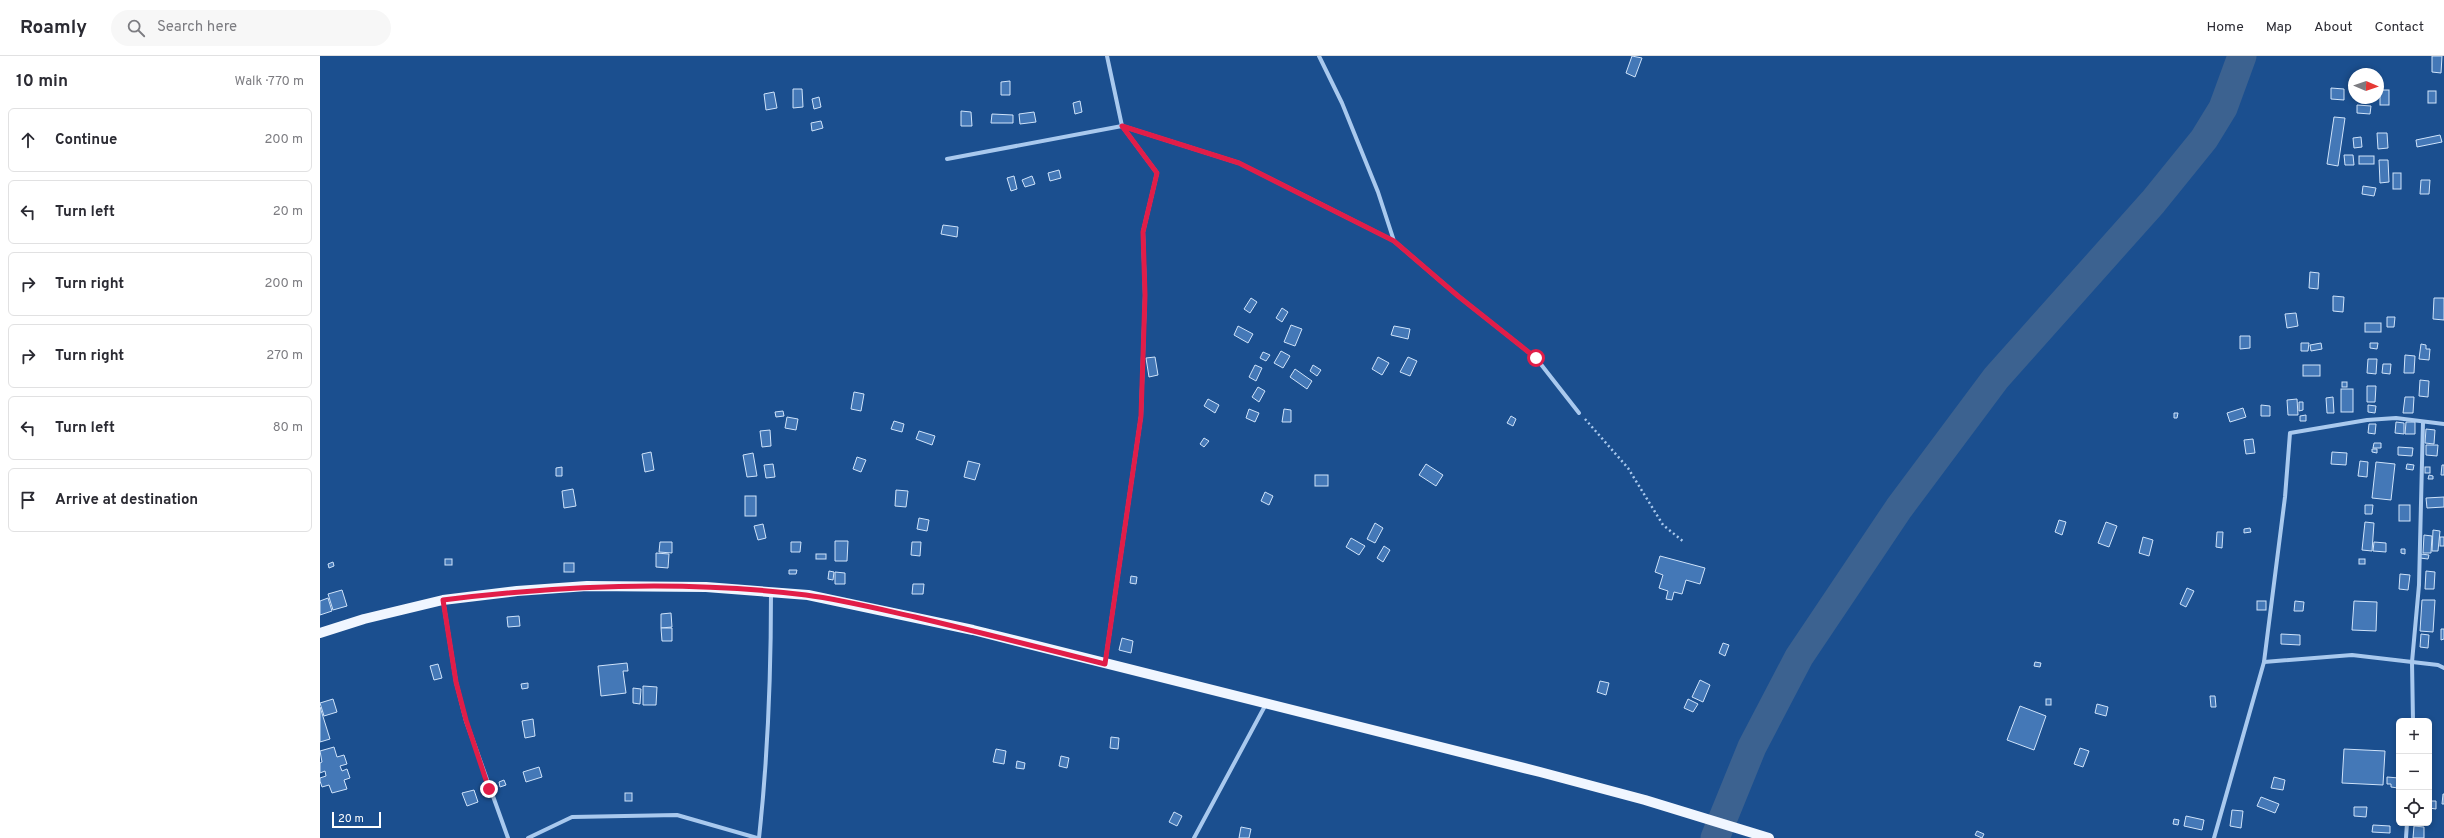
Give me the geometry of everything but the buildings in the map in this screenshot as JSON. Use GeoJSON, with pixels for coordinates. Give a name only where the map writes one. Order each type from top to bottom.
{"type":"FeatureCollection","features":[{"type":"Feature","properties":{"kind":"main road"},"geometry":{"type":"LineString","coordinates":[[320,633],[364,619],[443,600],[587,586],[706,587],[771,591],[808,596],[882,610],[1540,772],[1644,800],[1768,838]]}},
{"type":"Feature","properties":{"kind":"street"},"geometry":{"type":"LineString","coordinates":[[1105,664],[1141,416],[1145,295],[1143,232],[1157,173],[1122,126],[1107,56]]}},
{"type":"Feature","properties":{"kind":"street"},"geometry":{"type":"LineString","coordinates":[[1318,56],[1342,103],[1378,192],[1394,241]]}},
{"type":"Feature","properties":{"kind":"street"},"geometry":{"type":"LineString","coordinates":[[947,159],[1122,126],[1239,163],[1394,241],[1458,296],[1536,358],[1579,412]]}},
{"type":"Feature","properties":{"kind":"street"},"geometry":{"type":"LineString","coordinates":[[2214,838],[2264,662],[2285,497],[2290,433],[2367,420],[2396,418],[2444,424]]}},
{"type":"Feature","properties":{"kind":"street"},"geometry":{"type":"LineString","coordinates":[[2413,718],[2412,662],[2419,585],[2423,422]]}},
{"type":"Feature","properties":{"kind":"street"},"geometry":{"type":"LineString","coordinates":[[528,838],[572,817],[677,815],[758,838],[766,775],[772,685],[771,591]]}},
{"type":"Feature","properties":{"kind":"street"},"geometry":{"type":"LineString","coordinates":[[443,600],[456,682],[466,720],[508,838]]}},
{"type":"Feature","properties":{"kind":"street"},"geometry":{"type":"LineString","coordinates":[[2264,662],[2352,655],[2412,662],[2444,668]]}},
{"type":"Feature","properties":{"kind":"street"},"geometry":{"type":"LineString","coordinates":[[1194,838],[1266,704]]}},
{"type":"Feature","properties":{"kind":"street"},"geometry":{"type":"LineString","coordinates":[[2406,838],[2407,826]]}},
{"type":"Feature","properties":{"kind":"path"},"geometry":{"type":"LineString","coordinates":[[1579,412],[1628,468],[1663,525],[1684,542]]}},
{"type":"Feature","properties":{"kind":"waterway"},"geometry":{"type":"LineString","coordinates":[[1715,838],[1752,747],[1799,657],[1899,508],[1996,378],[2153,202],[2204,139],[2223,108],[2242,56]]}},
{"type":"Feature","properties":{"kind":"route"},"geometry":{"type":"LineString","coordinates":[[489,789],[466,720],[456,682],[443,600],[517,591],[587,586],[706,587],[771,591],[808,596],[882,610],[973,630],[1105,664],[1141,416],[1142,342],[1145,295],[1143,232],[1157,173],[1122,126],[1239,163],[1394,241],[1458,296],[1536,358]]}}]}
